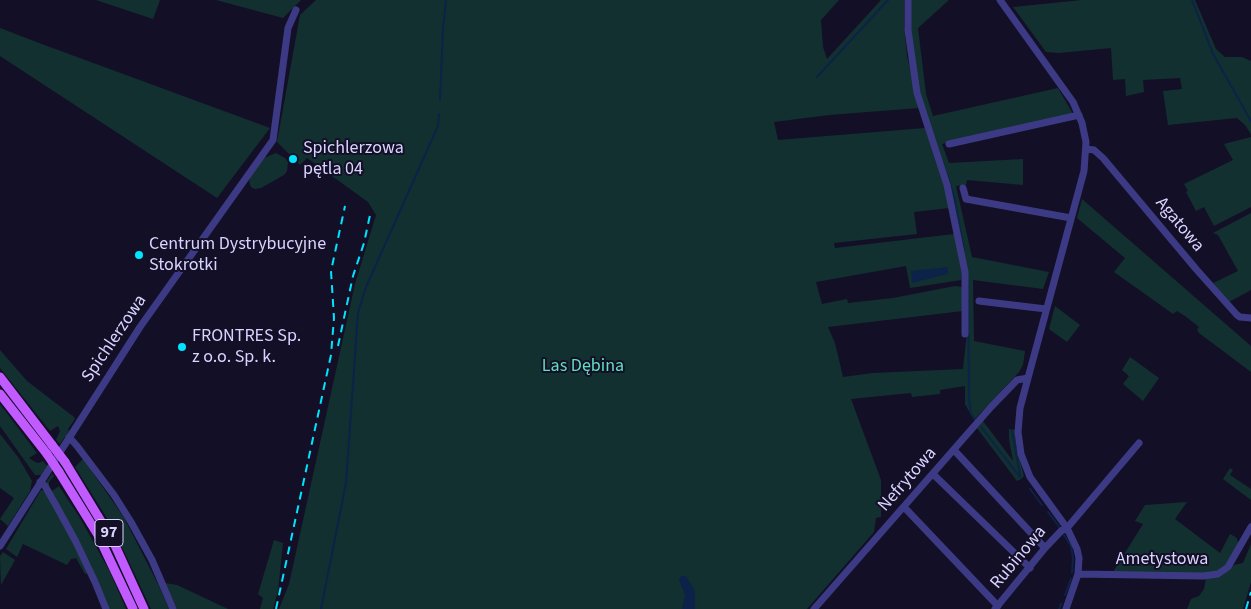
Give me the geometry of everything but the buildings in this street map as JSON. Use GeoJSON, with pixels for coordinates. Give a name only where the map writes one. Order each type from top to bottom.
{"type":"FeatureCollection","features":[{"type":"Feature","properties":{"kind":"main road","name":"97"},"geometry":{"type":"LineString","coordinates":[[0,377],[64,462],[113,541],[144,609]]}},
{"type":"Feature","properties":{"kind":"main road","name":"97"},"geometry":{"type":"LineString","coordinates":[[0,394],[59,472],[98,535],[134,609]]}},
{"type":"Feature","properties":{"kind":"street"},"geometry":{"type":"LineString","coordinates":[[908,0],[908,30],[917,93],[947,185],[965,272],[965,334]]}},
{"type":"Feature","properties":{"kind":"street"},"geometry":{"type":"LineString","coordinates":[[1000,0],[1066,91],[1079,115],[1086,149],[1084,171],[1028,378],[1018,432],[1021,454],[1035,485],[1067,528],[1077,548],[1079,558],[1078,574],[1066,609]]}},
{"type":"Feature","properties":{"kind":"street","name":"Spichlerzowa"},"geometry":{"type":"LineString","coordinates":[[0,546],[140,327],[273,140],[288,28],[296,10]]}},
{"type":"Feature","properties":{"kind":"street"},"geometry":{"type":"LineString","coordinates":[[949,144],[1079,115]]}},
{"type":"Feature","properties":{"kind":"street","name":"Agatowa"},"geometry":{"type":"LineString","coordinates":[[1086,149],[1094,150],[1103,158],[1237,315],[1251,318]]}},
{"type":"Feature","properties":{"kind":"street"},"geometry":{"type":"LineString","coordinates":[[963,188],[966,199],[1071,218]]}},
{"type":"Feature","properties":{"kind":"street"},"geometry":{"type":"LineString","coordinates":[[979,301],[1046,309]]}},
{"type":"Feature","properties":{"kind":"street","name":"Nefrytowa"},"geometry":{"type":"LineString","coordinates":[[814,609],[1016,380],[1028,378]]}},
{"type":"Feature","properties":{"kind":"street"},"geometry":{"type":"LineString","coordinates":[[69,437],[114,495],[131,522],[152,560],[173,609]]}},
{"type":"Feature","properties":{"kind":"street","name":"Rubinowa"},"geometry":{"type":"LineString","coordinates":[[997,608],[1045,548],[1062,530],[1067,528],[1139,443]]}},
{"type":"Feature","properties":{"kind":"street"},"geometry":{"type":"LineString","coordinates":[[954,450],[1045,548]]}},
{"type":"Feature","properties":{"kind":"street"},"geometry":{"type":"LineString","coordinates":[[934,474],[1030,568]]}},
{"type":"Feature","properties":{"kind":"street"},"geometry":{"type":"LineString","coordinates":[[40,482],[49,494],[71,534],[106,609]]}},
{"type":"Feature","properties":{"kind":"street"},"geometry":{"type":"LineString","coordinates":[[904,507],[997,608]]}},
{"type":"Feature","properties":{"kind":"street","name":"Ametystowa"},"geometry":{"type":"LineString","coordinates":[[1078,574],[1203,576],[1218,574],[1228,567],[1251,527]]}},
{"type":"Feature","properties":{"kind":"green space"},"geometry":{"type":"Polygon","coordinates":[[[96,0],[160,0],[153,19],[96,0]]]}},
{"type":"Feature","properties":{"kind":"green space"},"geometry":{"type":"Polygon","coordinates":[[[216,0],[301,0],[283,18],[216,0]]]}},
{"type":"Feature","properties":{"kind":"green space","name":"Las Dębina"},"geometry":{"type":"Polygon","coordinates":[[[316,0],[839,0],[821,20],[823,47],[827,59],[881,0],[904,0],[907,56],[919,108],[829,115],[774,122],[778,140],[925,128],[943,182],[949,208],[914,212],[917,234],[834,243],[835,248],[954,234],[962,272],[961,280],[910,288],[906,266],[816,282],[822,304],[847,299],[848,303],[893,298],[955,286],[962,287],[963,311],[828,327],[835,343],[843,377],[873,373],[963,369],[967,332],[965,266],[950,189],[917,87],[910,24],[910,0],[949,0],[918,28],[926,94],[933,116],[1058,88],[1073,114],[942,144],[949,163],[1023,159],[1023,185],[967,180],[966,185],[956,186],[972,257],[1049,272],[1043,289],[973,280],[974,341],[1025,351],[1023,365],[1019,372],[974,420],[965,404],[965,386],[940,390],[940,394],[912,397],[911,393],[851,399],[881,480],[881,517],[876,518],[874,532],[807,609],[279,609],[289,584],[355,284],[376,215],[368,202],[307,158],[300,165],[277,142],[300,15],[316,0]]]}},
{"type":"Feature","properties":{"kind":"green space"},"geometry":{"type":"Polygon","coordinates":[[[1082,0],[1195,0],[1216,49],[1225,57],[1242,57],[1251,61],[1251,134],[1237,118],[1168,125],[1163,91],[1182,89],[1180,78],[1143,80],[1144,92],[1126,96],[1125,79],[1113,80],[1111,48],[1059,53],[1046,52],[1013,7],[1082,0]]]}},
{"type":"Feature","properties":{"kind":"green space"},"geometry":{"type":"Polygon","coordinates":[[[0,28],[270,128],[217,198],[0,56],[0,28]]]}},
{"type":"Feature","properties":{"kind":"green space"},"geometry":{"type":"Polygon","coordinates":[[[1251,137],[1251,207],[1214,226],[1204,207],[1196,211],[1184,184],[1233,160],[1224,144],[1251,137]]]}},
{"type":"Feature","properties":{"kind":"green space"},"geometry":{"type":"Polygon","coordinates":[[[276,153],[288,162],[287,171],[284,175],[261,188],[255,189],[251,187],[250,177],[264,158],[276,153]]]}},
{"type":"Feature","properties":{"kind":"green space"},"geometry":{"type":"Polygon","coordinates":[[[1082,199],[1251,346],[1251,372],[1199,333],[1197,330],[1199,327],[1185,316],[1177,311],[1173,314],[1114,272],[1125,258],[1077,218],[1082,199]]]}},
{"type":"Feature","properties":{"kind":"green space"},"geometry":{"type":"Polygon","coordinates":[[[1251,213],[1251,290],[1229,302],[1213,283],[1238,271],[1218,235],[1213,233],[1251,213]]]}},
{"type":"Feature","properties":{"kind":"green space"},"geometry":{"type":"Polygon","coordinates":[[[1055,306],[1080,325],[1067,342],[1049,329],[1055,306]]]}},
{"type":"Feature","properties":{"kind":"green space"},"geometry":{"type":"Polygon","coordinates":[[[0,350],[27,381],[74,417],[75,419],[68,429],[69,431],[60,444],[56,440],[60,431],[58,426],[50,431],[0,368],[0,350]]]}},
{"type":"Feature","properties":{"kind":"green space"},"geometry":{"type":"Polygon","coordinates":[[[1130,357],[1159,378],[1143,401],[1123,384],[1129,376],[1122,370],[1130,357]]]}},
{"type":"Feature","properties":{"kind":"green space"},"geometry":{"type":"Polygon","coordinates":[[[0,404],[37,453],[29,458],[39,463],[43,461],[47,466],[41,475],[35,475],[0,426],[0,404]]]}},
{"type":"Feature","properties":{"kind":"green space"},"geometry":{"type":"Polygon","coordinates":[[[983,421],[1013,461],[1009,429],[1015,430],[1016,446],[1024,476],[1021,479],[1017,481],[977,428],[983,421]]]}},
{"type":"Feature","properties":{"kind":"green space"},"geometry":{"type":"Polygon","coordinates":[[[0,434],[18,457],[32,481],[30,491],[8,526],[0,519],[14,498],[0,488],[0,434]]]}},
{"type":"Feature","properties":{"kind":"green space"},"geometry":{"type":"Polygon","coordinates":[[[83,459],[123,516],[169,609],[151,609],[113,528],[75,467],[83,459]]]}},
{"type":"Feature","properties":{"kind":"green space"},"geometry":{"type":"Polygon","coordinates":[[[1230,468],[1233,470],[1230,475],[1251,489],[1251,500],[1223,479],[1230,468]]]}},
{"type":"Feature","properties":{"kind":"green space"},"geometry":{"type":"Polygon","coordinates":[[[52,474],[54,476],[49,482],[49,487],[52,491],[59,486],[80,518],[110,572],[126,609],[109,609],[45,484],[52,474]]]}},
{"type":"Feature","properties":{"kind":"green space"},"geometry":{"type":"Polygon","coordinates":[[[41,490],[45,491],[88,573],[85,574],[76,558],[71,559],[67,565],[23,544],[17,557],[6,549],[41,490]]]}},
{"type":"Feature","properties":{"kind":"green space"},"geometry":{"type":"Polygon","coordinates":[[[1187,502],[1175,519],[1220,553],[1230,534],[1237,538],[1238,543],[1227,566],[1217,572],[1204,575],[1113,572],[1143,524],[1135,521],[1145,505],[1187,502]]]}},
{"type":"Feature","properties":{"kind":"green space"},"geometry":{"type":"Polygon","coordinates":[[[274,540],[283,543],[278,591],[273,609],[260,609],[263,598],[258,594],[274,540]]]}},
{"type":"Feature","properties":{"kind":"green space"},"geometry":{"type":"Polygon","coordinates":[[[1251,544],[1251,582],[1243,609],[1187,609],[1191,599],[1199,596],[1204,589],[1206,578],[1220,577],[1234,565],[1243,563],[1251,544]]]}},
{"type":"Feature","properties":{"kind":"green space"},"geometry":{"type":"Polygon","coordinates":[[[3,552],[15,560],[1,585],[0,556],[3,552]]]}},
{"type":"Feature","properties":{"kind":"green space"},"geometry":{"type":"Polygon","coordinates":[[[165,583],[177,585],[228,609],[177,609],[165,583]]]}},
{"type":"Feature","properties":{"kind":"water"},"geometry":{"type":"Polygon","coordinates":[[[948,267],[948,274],[912,283],[911,271],[948,267]]]}},
{"type":"Feature","properties":{"kind":"water"},"geometry":{"type":"Polygon","coordinates":[[[681,576],[686,576],[695,591],[695,609],[682,609],[685,595],[679,580],[681,576]]]}},
{"type":"Feature","properties":{"kind":"waterway"},"geometry":{"type":"LineString","coordinates":[[440,100],[446,0]]}},
{"type":"Feature","properties":{"kind":"waterway"},"geometry":{"type":"LineString","coordinates":[[817,77],[888,0]]}},
{"type":"Feature","properties":{"kind":"waterway"},"geometry":{"type":"LineString","coordinates":[[1192,0],[1213,54],[1251,121]]}},
{"type":"Feature","properties":{"kind":"waterway"},"geometry":{"type":"LineString","coordinates":[[321,609],[346,483],[358,313],[366,287],[438,126],[439,114]]}},
{"type":"Feature","properties":{"kind":"waterway"},"geometry":{"type":"LineString","coordinates":[[943,163],[954,196],[964,251]]}},
{"type":"Feature","properties":{"kind":"waterway"},"geometry":{"type":"LineString","coordinates":[[968,280],[969,398],[971,414],[975,419]]}},
{"type":"Feature","properties":{"kind":"waterway"},"geometry":{"type":"LineString","coordinates":[[981,427],[1020,477]]}},
{"type":"Feature","properties":{"kind":"waterway"},"geometry":{"type":"LineString","coordinates":[[1012,431],[1020,475]]}},
{"type":"Feature","properties":{"kind":"waterway"},"geometry":{"type":"LineString","coordinates":[[1030,489],[1042,505]]}},
{"type":"Feature","properties":{"kind":"waterway"},"geometry":{"type":"LineString","coordinates":[[1048,512],[1060,528]]}},
{"type":"Feature","properties":{"kind":"waterway"},"geometry":{"type":"LineString","coordinates":[[1064,535],[1071,546],[1073,558],[1072,573]]}},
{"type":"Feature","properties":{"kind":"waterway"},"geometry":{"type":"LineString","coordinates":[[1065,595],[1071,579]]}},
{"type":"Feature","properties":{"kind":"waterway"},"geometry":{"type":"LineString","coordinates":[[1059,609],[1061,604]]}},
{"type":"Feature","properties":{"kind":"railway"},"geometry":{"type":"LineString","coordinates":[[276,609],[331,355],[334,318],[331,271],[345,206]]}},
{"type":"Feature","properties":{"kind":"railway"},"geometry":{"type":"LineString","coordinates":[[338,346],[353,276],[364,243],[370,215]]}},
{"type":"Feature","properties":{"kind":"railway"},"geometry":{"type":"LineString","coordinates":[[1246,609],[1251,592]]}},
{"type":"Feature","properties":{"kind":"place","name":"Spichlerzowa pętla 04"},"geometry":{"type":"Point","coordinates":[293,159]}},
{"type":"Feature","properties":{"kind":"place","name":"Centrum Dystrybucyjne Stokrotki"},"geometry":{"type":"Point","coordinates":[139,255]}},
{"type":"Feature","properties":{"kind":"place","name":"FRONTRES Sp. z o.o. Sp. k."},"geometry":{"type":"Point","coordinates":[182,347]}}]}
